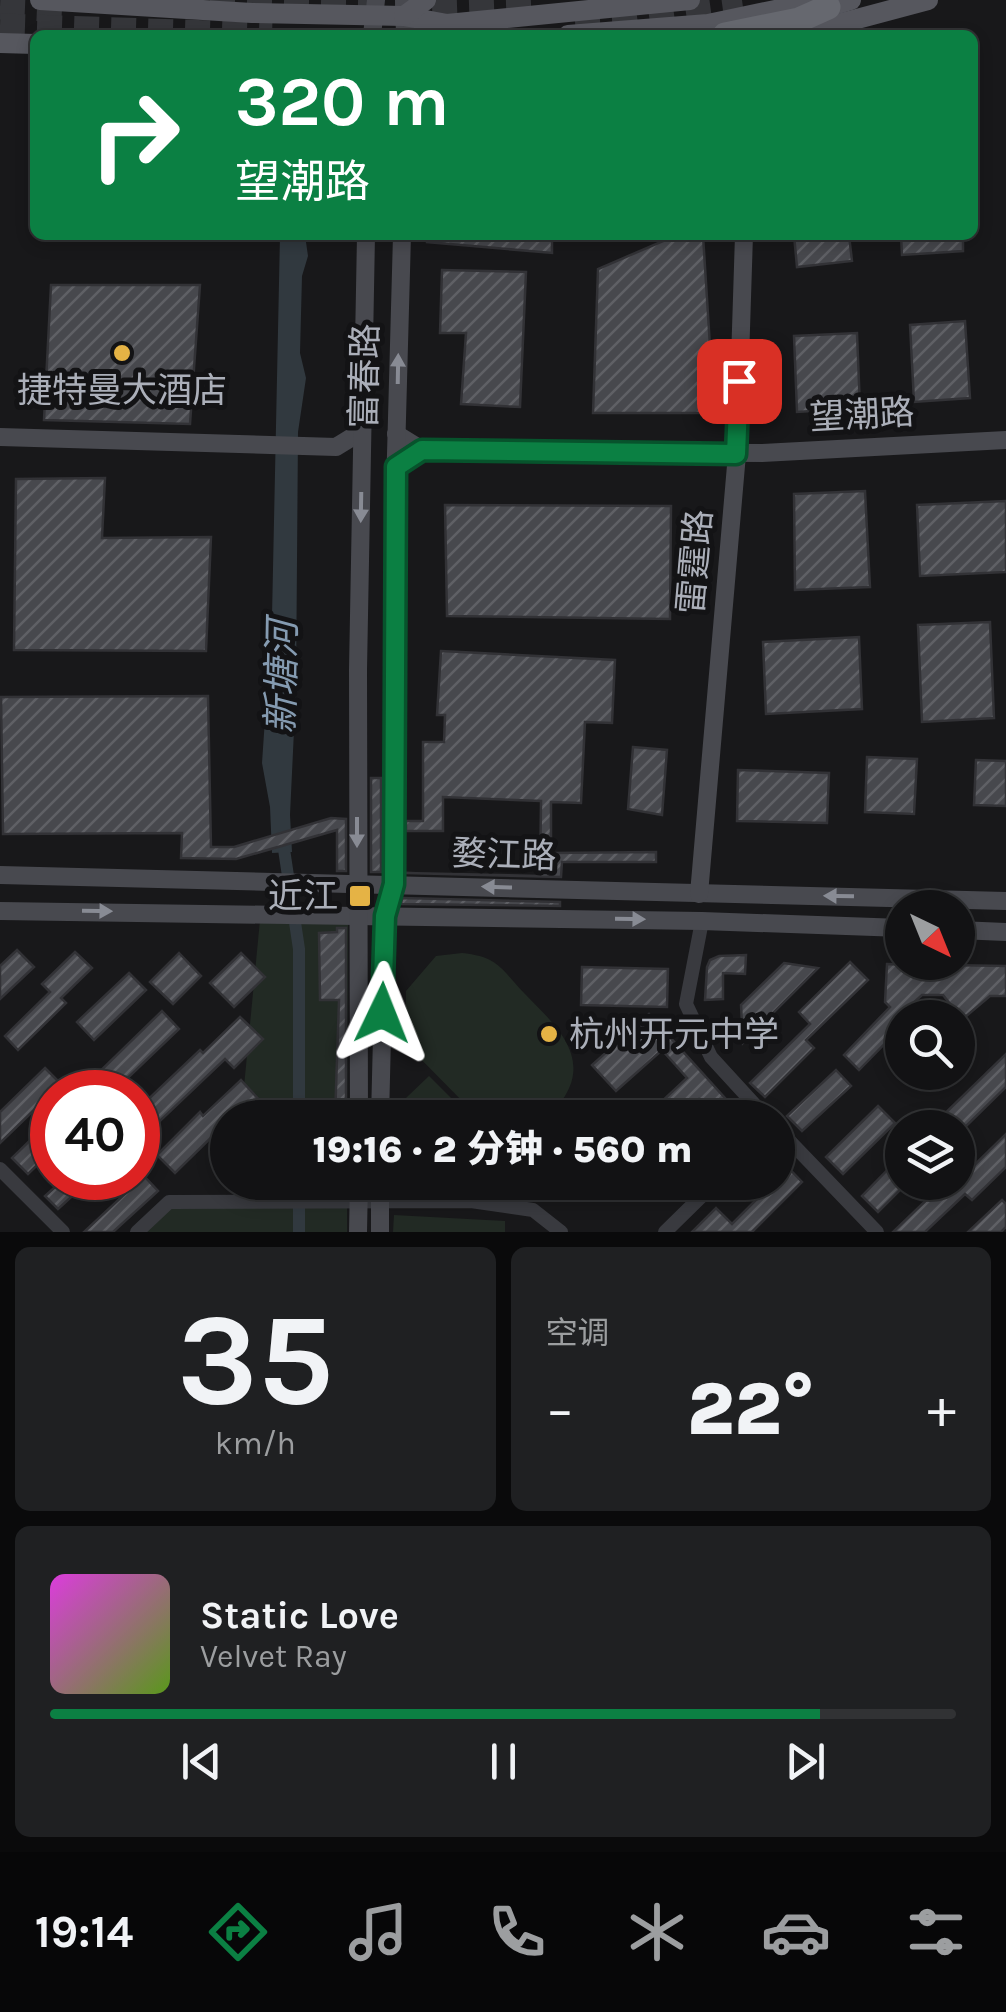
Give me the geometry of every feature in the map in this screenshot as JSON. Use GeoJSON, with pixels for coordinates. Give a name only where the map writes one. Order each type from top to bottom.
{"type":"FeatureCollection","features":[{"type":"Feature","properties":{"kind":"highway"},"geometry":{"type":"LineString","coordinates":[[749,30],[799,20],[840,3]]}},
{"type":"Feature","properties":{"kind":"main road"},"geometry":{"type":"LineString","coordinates":[[40,0],[254,13],[404,17],[448,24],[690,0]]}},
{"type":"Feature","properties":{"kind":"main road"},"geometry":{"type":"LineString","coordinates":[[404,17],[426,0]]}},
{"type":"Feature","properties":{"kind":"main road"},"geometry":{"type":"LineString","coordinates":[[816,30],[928,0]]}},
{"type":"Feature","properties":{"kind":"main road"},"geometry":{"type":"LineString","coordinates":[[632,30],[708,24],[804,4],[840,3]]}},
{"type":"Feature","properties":{"kind":"main road"},"geometry":{"type":"LineString","coordinates":[[0,43],[30,44]]}},
{"type":"Feature","properties":{"kind":"street","name":"富春路"},"geometry":{"type":"LineString","coordinates":[[359,1100],[357,882],[366,240]]}},
{"type":"Feature","properties":{"kind":"street","name":"富春路"},"geometry":{"type":"LineString","coordinates":[[380,1100],[385,916],[394,884],[396,434],[402,240]]}},
{"type":"Feature","properties":{"kind":"street","name":"雷霆路"},"geometry":{"type":"LineString","coordinates":[[699,894],[736,454],[744,240]]}},
{"type":"Feature","properties":{"kind":"street"},"geometry":{"type":"LineString","coordinates":[[329,447],[362,431]]}},
{"type":"Feature","properties":{"kind":"street"},"geometry":{"type":"LineString","coordinates":[[396,434],[422,450],[396,467]]}},
{"type":"Feature","properties":{"kind":"street"},"geometry":{"type":"LineString","coordinates":[[0,437],[329,447],[362,466]]}},
{"type":"Feature","properties":{"kind":"street","name":"望潮路"},"geometry":{"type":"LineString","coordinates":[[422,450],[736,454],[1006,440]]}},
{"type":"Feature","properties":{"kind":"street","name":"婺江路"},"geometry":{"type":"LineString","coordinates":[[0,875],[1006,902]]}},
{"type":"Feature","properties":{"kind":"street","name":"婺江路"},"geometry":{"type":"LineString","coordinates":[[0,911],[702,920],[885,927]]}},
{"type":"Feature","properties":{"kind":"street"},"geometry":{"type":"LineString","coordinates":[[702,920],[686,1004],[711,1057],[750,1100]]}},
{"type":"Feature","properties":{"kind":"street"},"geometry":{"type":"LineString","coordinates":[[975,931],[1006,932]]}},
{"type":"Feature","properties":{"kind":"street"},"geometry":{"type":"LineString","coordinates":[[795,1147],[877,1232]]}},
{"type":"Feature","properties":{"kind":"street"},"geometry":{"type":"LineString","coordinates":[[0,1169],[63,1232]]}},
{"type":"Feature","properties":{"kind":"street"},"geometry":{"type":"LineString","coordinates":[[666,1232],[698,1200]]}},
{"type":"Feature","properties":{"kind":"street"},"geometry":{"type":"LineString","coordinates":[[137,1232],[169,1202],[299,1201],[472,1202],[533,1210],[562,1232]]}},
{"type":"Feature","properties":{"kind":"street"},"geometry":{"type":"LineString","coordinates":[[358,1232],[359,1202]]}},
{"type":"Feature","properties":{"kind":"street"},"geometry":{"type":"LineString","coordinates":[[380,1202],[380,1232]]}},
{"type":"Feature","properties":{"kind":"shaded area"},"geometry":{"type":"Polygon","coordinates":[[[260,920],[348,923],[347,1100],[243,1100],[260,920]]]}},
{"type":"Feature","properties":{"kind":"shaded area"},"geometry":{"type":"Polygon","coordinates":[[[462,953],[484,957],[498,965],[546,1015],[571,1052],[572,1081],[563,1099],[461,1100],[406,1044],[406,991],[436,956],[462,953]]]}},
{"type":"Feature","properties":{"kind":"shaded area"},"geometry":{"type":"Polygon","coordinates":[[[429,1076],[453,1100],[408,1100],[429,1076]]]}},
{"type":"Feature","properties":{"kind":"shaded area"},"geometry":{"type":"Polygon","coordinates":[[[233,1200],[347,1200],[347,1232],[133,1232],[157,1209],[232,1208],[233,1200]]]}},
{"type":"Feature","properties":{"kind":"shaded area"},"geometry":{"type":"Polygon","coordinates":[[[394,1215],[505,1221],[505,1232],[393,1232],[394,1215]]]}},
{"type":"Feature","properties":{"kind":"water"},"geometry":{"type":"Polygon","coordinates":[[[280,240],[306,240],[308,256],[302,276],[300,353],[306,378],[298,432],[292,852],[272,853],[270,807],[262,763],[272,616],[280,240]]]}},
{"type":"Feature","properties":{"kind":"building"},"geometry":{"type":"Polygon","coordinates":[[[552,240],[552,253],[427,242],[552,240]]]}},
{"type":"Feature","properties":{"kind":"building"},"geometry":{"type":"Polygon","coordinates":[[[665,240],[703,240],[713,394],[708,413],[593,413],[598,269],[665,240]]]}},
{"type":"Feature","properties":{"kind":"building"},"geometry":{"type":"Polygon","coordinates":[[[794,240],[850,240],[852,261],[797,267],[794,240]]]}},
{"type":"Feature","properties":{"kind":"building"},"geometry":{"type":"Polygon","coordinates":[[[901,240],[963,240],[963,251],[902,255],[901,240]]]}},
{"type":"Feature","properties":{"kind":"building"},"geometry":{"type":"Polygon","coordinates":[[[442,270],[526,272],[520,407],[461,404],[466,333],[440,333],[442,270]]]}},
{"type":"Feature","properties":{"kind":"building","name":"捷特曼大酒店"},"geometry":{"type":"Polygon","coordinates":[[[51,285],[200,285],[190,424],[44,420],[51,285]]]}},
{"type":"Feature","properties":{"kind":"building"},"geometry":{"type":"Polygon","coordinates":[[[965,321],[970,398],[914,402],[910,325],[965,321]]]}},
{"type":"Feature","properties":{"kind":"building"},"geometry":{"type":"Polygon","coordinates":[[[857,333],[860,408],[797,412],[794,336],[857,333]]]}},
{"type":"Feature","properties":{"kind":"building"},"geometry":{"type":"Polygon","coordinates":[[[105,478],[102,538],[211,537],[206,651],[14,650],[16,479],[105,478]]]}},
{"type":"Feature","properties":{"kind":"building"},"geometry":{"type":"Polygon","coordinates":[[[865,491],[870,587],[795,590],[794,494],[865,491]]]}},
{"type":"Feature","properties":{"kind":"building"},"geometry":{"type":"Polygon","coordinates":[[[1006,501],[1006,572],[920,576],[917,505],[1006,501]]]}},
{"type":"Feature","properties":{"kind":"building"},"geometry":{"type":"Polygon","coordinates":[[[445,505],[671,506],[670,619],[447,616],[445,505]]]}},
{"type":"Feature","properties":{"kind":"building"},"geometry":{"type":"Polygon","coordinates":[[[990,622],[994,718],[922,722],[918,625],[990,622]]]}},
{"type":"Feature","properties":{"kind":"building"},"geometry":{"type":"Polygon","coordinates":[[[859,637],[862,709],[766,714],[763,642],[859,637]]]}},
{"type":"Feature","properties":{"kind":"building"},"geometry":{"type":"Polygon","coordinates":[[[441,651],[615,660],[612,723],[585,722],[581,803],[551,802],[551,853],[656,852],[656,862],[562,862],[561,877],[406,873],[540,876],[541,801],[443,797],[443,831],[406,831],[406,821],[423,821],[423,742],[444,742],[445,715],[437,715],[441,651]]]}},
{"type":"Feature","properties":{"kind":"building"},"geometry":{"type":"Polygon","coordinates":[[[208,696],[211,847],[234,847],[331,818],[346,819],[346,871],[337,871],[337,830],[236,859],[181,858],[182,833],[3,834],[1,697],[208,696]]]}},
{"type":"Feature","properties":{"kind":"building"},"geometry":{"type":"Polygon","coordinates":[[[633,747],[667,750],[662,815],[628,809],[633,747]]]}},
{"type":"Feature","properties":{"kind":"building"},"geometry":{"type":"Polygon","coordinates":[[[867,757],[917,759],[914,814],[865,812],[867,757]]]}},
{"type":"Feature","properties":{"kind":"building"},"geometry":{"type":"Polygon","coordinates":[[[976,760],[1006,761],[1006,806],[974,805],[976,760]]]}},
{"type":"Feature","properties":{"kind":"building"},"geometry":{"type":"Polygon","coordinates":[[[738,770],[829,773],[827,823],[737,821],[738,770]]]}},
{"type":"Feature","properties":{"kind":"building"},"geometry":{"type":"Polygon","coordinates":[[[371,778],[381,778],[381,872],[371,872],[371,778]]]}},
{"type":"Feature","properties":{"kind":"building"},"geometry":{"type":"Polygon","coordinates":[[[402,898],[560,902],[560,906],[401,904],[402,898]]]}},
{"type":"Feature","properties":{"kind":"building"},"geometry":{"type":"Polygon","coordinates":[[[337,928],[346,928],[346,1100],[336,1100],[339,1000],[320,1000],[319,933],[337,932],[337,928]]]}},
{"type":"Feature","properties":{"kind":"building"},"geometry":{"type":"Polygon","coordinates":[[[17,950],[34,967],[0,999],[0,966],[17,950]]]}},
{"type":"Feature","properties":{"kind":"building"},"geometry":{"type":"Polygon","coordinates":[[[75,952],[92,968],[61,998],[66,1003],[18,1050],[5,1036],[50,992],[42,984],[75,952]]]}},
{"type":"Feature","properties":{"kind":"building"},"geometry":{"type":"Polygon","coordinates":[[[179,953],[201,976],[173,1004],[150,982],[179,953]]]}},
{"type":"Feature","properties":{"kind":"building"},"geometry":{"type":"Polygon","coordinates":[[[241,953],[265,977],[234,1007],[210,983],[241,953]]]}},
{"type":"Feature","properties":{"kind":"building"},"geometry":{"type":"Polygon","coordinates":[[[746,955],[745,974],[723,973],[723,999],[705,1000],[710,960],[746,955]]]}},
{"type":"Feature","properties":{"kind":"building"},"geometry":{"type":"Polygon","coordinates":[[[850,962],[868,980],[806,1040],[814,1048],[765,1097],[750,1083],[810,1024],[799,1012],[850,962]]]}},
{"type":"Feature","properties":{"kind":"building"},"geometry":{"type":"Polygon","coordinates":[[[784,963],[818,968],[743,1043],[741,1005],[784,963]]]}},
{"type":"Feature","properties":{"kind":"building"},"geometry":{"type":"Polygon","coordinates":[[[975,965],[1006,966],[1006,996],[990,996],[975,1009],[975,1000],[947,1000],[943,995],[885,1000],[886,980],[975,980],[975,965]]]}},
{"type":"Feature","properties":{"kind":"building"},"geometry":{"type":"Polygon","coordinates":[[[582,967],[668,969],[667,1007],[581,1005],[582,967]]]}},
{"type":"Feature","properties":{"kind":"building"},"geometry":{"type":"Polygon","coordinates":[[[129,973],[146,990],[94,1040],[77,1022],[129,973]]]}},
{"type":"Feature","properties":{"kind":"building"},"geometry":{"type":"Polygon","coordinates":[[[162,1011],[179,1029],[136,1070],[101,1070],[162,1011]]]}},
{"type":"Feature","properties":{"kind":"building"},"geometry":{"type":"Polygon","coordinates":[[[885,1012],[885,1043],[859,1070],[844,1055],[885,1012]]]}},
{"type":"Feature","properties":{"kind":"building"},"geometry":{"type":"Polygon","coordinates":[[[649,1014],[727,1100],[663,1100],[687,1078],[662,1050],[616,1091],[592,1065],[649,1014]]]}},
{"type":"Feature","properties":{"kind":"building"},"geometry":{"type":"Polygon","coordinates":[[[240,1017],[263,1039],[234,1068],[225,1059],[160,1121],[160,1088],[200,1050],[203,1053],[240,1017]]]}},
{"type":"Feature","properties":{"kind":"building"},"geometry":{"type":"Polygon","coordinates":[[[1006,1054],[1006,1087],[975,1117],[975,1110],[948,1110],[969,1090],[975,1090],[975,1084],[1006,1054]]]}},
{"type":"Feature","properties":{"kind":"building"},"geometry":{"type":"Polygon","coordinates":[[[836,1070],[851,1086],[802,1131],[795,1124],[795,1108],[836,1070]]]}},
{"type":"Feature","properties":{"kind":"building"},"geometry":{"type":"Polygon","coordinates":[[[241,1080],[259,1100],[220,1100],[241,1080]]]}},
{"type":"Feature","properties":{"kind":"building"},"geometry":{"type":"Polygon","coordinates":[[[30,1083],[30,1114],[0,1143],[0,1112],[30,1083]]]}},
{"type":"Feature","properties":{"kind":"building"},"geometry":{"type":"Polygon","coordinates":[[[878,1106],[885,1113],[885,1133],[843,1174],[826,1157],[878,1106]]]}},
{"type":"Feature","properties":{"kind":"building"},"geometry":{"type":"Polygon","coordinates":[[[210,1109],[210,1139],[175,1173],[160,1158],[160,1152],[200,1112],[203,1116],[210,1109]]]}},
{"type":"Feature","properties":{"kind":"building"},"geometry":{"type":"Polygon","coordinates":[[[1006,1134],[1006,1167],[975,1197],[975,1164],[1006,1134]]]}},
{"type":"Feature","properties":{"kind":"building"},"geometry":{"type":"Polygon","coordinates":[[[30,1140],[30,1172],[12,1158],[30,1140]]]}},
{"type":"Feature","properties":{"kind":"building"},"geometry":{"type":"Polygon","coordinates":[[[885,1172],[885,1200],[890,1200],[878,1212],[862,1196],[885,1172]]]}},
{"type":"Feature","properties":{"kind":"building"},"geometry":{"type":"Polygon","coordinates":[[[49,1200],[68,1200],[58,1209],[49,1200]]]}},
{"type":"Feature","properties":{"kind":"building"},"geometry":{"type":"Polygon","coordinates":[[[118,1200],[148,1200],[113,1232],[84,1232],[118,1200]]]}},
{"type":"Feature","properties":{"kind":"building"},"geometry":{"type":"Polygon","coordinates":[[[756,1200],[784,1200],[752,1232],[692,1232],[716,1208],[732,1224],[756,1200]]]}},
{"type":"Feature","properties":{"kind":"building"},"geometry":{"type":"Polygon","coordinates":[[[926,1200],[959,1200],[925,1232],[893,1232],[926,1200]]]}},
{"type":"Feature","properties":{"kind":"building"},"geometry":{"type":"Polygon","coordinates":[[[1002,1200],[1006,1204],[1006,1227],[1001,1232],[968,1232],[1002,1200]]]}},
{"type":"Feature","properties":{"kind":"waterway","name":"新塘河"},"geometry":{"type":"LineString","coordinates":[[282,836],[299,949],[299,1100]]}},
{"type":"Feature","properties":{"kind":"waterway","name":"新塘河"},"geometry":{"type":"LineString","coordinates":[[299,1200],[299,1232]]}},
{"type":"Feature","properties":{"kind":"tunnel"},"geometry":{"type":"LineString","coordinates":[[210,1],[396,5],[535,0]]}},
{"type":"Feature","properties":{"kind":"tunnel"},"geometry":{"type":"LineString","coordinates":[[575,19],[613,18],[742,0]]}},
{"type":"Feature","properties":{"kind":"tunnel"},"geometry":{"type":"LineString","coordinates":[[0,7],[70,10]]}},
{"type":"Feature","properties":{"kind":"tunnel"},"geometry":{"type":"LineString","coordinates":[[0,26],[121,30]]}},
{"type":"Feature","properties":{"kind":"place","name":"捷特曼大酒店"},"geometry":{"type":"Point","coordinates":[122,353]}},
{"type":"Feature","properties":{"kind":"place","name":"近江"},"geometry":{"type":"Point","coordinates":[360,896]}},
{"type":"Feature","properties":{"kind":"place","name":"杭州开元中学"},"geometry":{"type":"Point","coordinates":[549,1034]}},
{"type":"Feature","properties":{"kind":"route"},"geometry":{"type":"LineString","coordinates":[[382,1013],[385,916],[394,884],[396,467],[422,450],[736,454],[739,381]]}}]}
